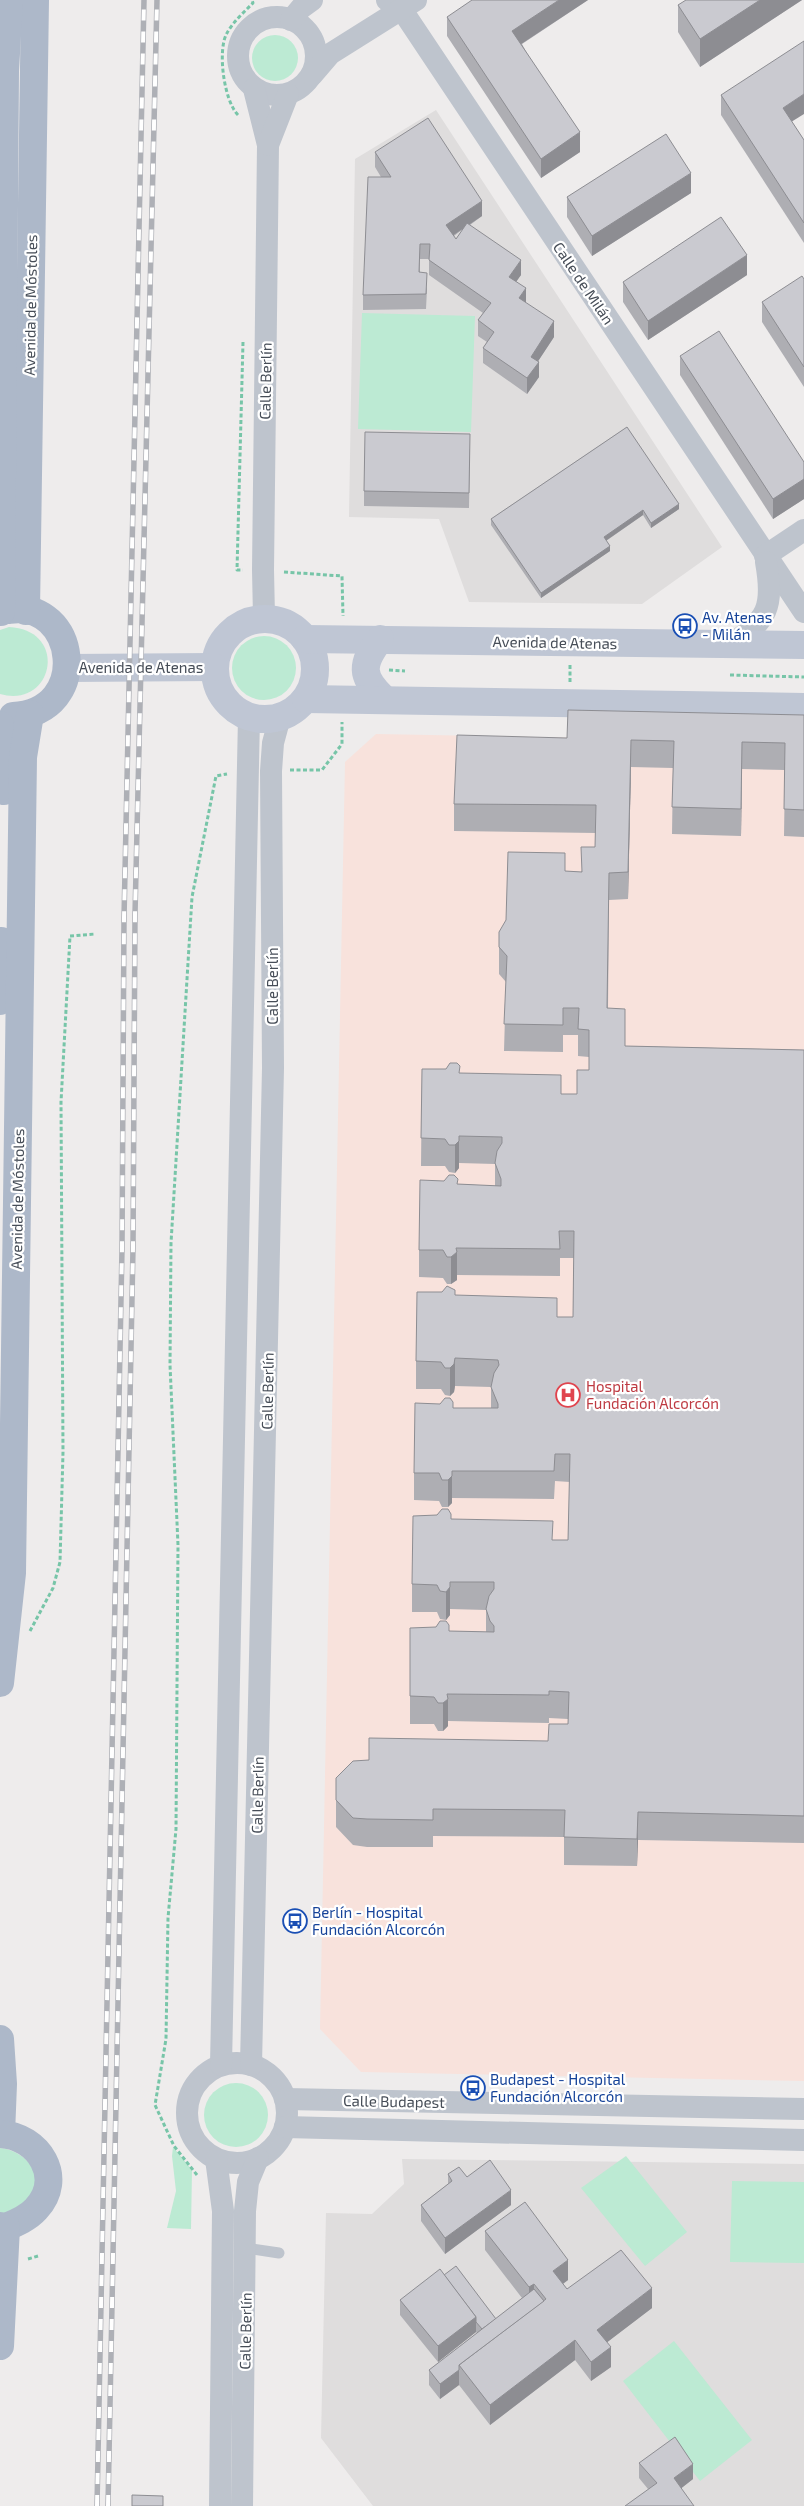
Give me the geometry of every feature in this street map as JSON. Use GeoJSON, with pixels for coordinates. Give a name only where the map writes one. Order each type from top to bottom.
{"type":"FeatureCollection","features":[{"type":"Feature","properties":{"kind":"main road","name":"Avenida de Móstoles"},"geometry":{"type":"LineString","coordinates":[[9,0],[3,71],[9,612]]}},
{"type":"Feature","properties":{"kind":"main road","name":"Avenida de Móstoles"},"geometry":{"type":"LineString","coordinates":[[9,612],[35,0]]}},
{"type":"Feature","properties":{"kind":"main road"},"geometry":{"type":"LineString","coordinates":[[0,714],[14,716],[30,714],[44,708],[56,697],[64,683],[68,668],[67,652],[62,638],[53,626],[41,616],[9,612]]}},
{"type":"Feature","properties":{"kind":"main road","name":"Avenida de Móstoles"},"geometry":{"type":"LineString","coordinates":[[0,1683],[12,1573],[23,757],[30,714]]}},
{"type":"Feature","properties":{"kind":"main road"},"geometry":{"type":"LineString","coordinates":[[0,725],[5,758],[0,1002]]}},
{"type":"Feature","properties":{"kind":"main road"},"geometry":{"type":"LineString","coordinates":[[0,2039],[3,2084],[1,2134],[18,2137],[31,2144],[40,2154],[46,2168],[48,2182],[45,2196],[36,2209],[24,2219],[3,2226],[0,2346]]}},
{"type":"Feature","properties":{"kind":"street"},"geometry":{"type":"LineString","coordinates":[[312,0],[300,8],[278,16],[258,7],[240,44],[238,56],[242,74],[254,88],[275,96],[298,90],[330,54],[402,3]]}},
{"type":"Feature","properties":{"kind":"street","name":"Calle de Milán"},"geometry":{"type":"LineString","coordinates":[[402,3],[765,556],[804,612]]}},
{"type":"Feature","properties":{"kind":"street"},"geometry":{"type":"LineString","coordinates":[[287,13],[311,37],[315,49],[316,62],[312,75]]}},
{"type":"Feature","properties":{"kind":"street","name":"Calle Berlín"},"geometry":{"type":"LineString","coordinates":[[254,88],[268,145],[264,617]]}},
{"type":"Feature","properties":{"kind":"street","name":"Calle Berlín"},"geometry":{"type":"LineString","coordinates":[[268,145],[288,94]]}},
{"type":"Feature","properties":{"kind":"street"},"geometry":{"type":"LineString","coordinates":[[765,556],[804,530]]}},
{"type":"Feature","properties":{"kind":"street","name":"Calle de Milán"},"geometry":{"type":"LineString","coordinates":[[730,657],[758,623],[766,609],[771,589],[765,556]]}},
{"type":"Feature","properties":{"kind":"street"},"geometry":{"type":"LineString","coordinates":[[264,617],[283,622],[295,629],[305,639],[313,653],[315,669],[313,684],[306,699],[295,710],[280,718],[265,720],[249,718],[234,710],[223,698],[216,683],[214,667],[218,651],[226,637],[238,626],[264,617]]}},
{"type":"Feature","properties":{"kind":"street","name":"Avenida de Atenas"},"geometry":{"type":"LineString","coordinates":[[305,639],[380,639],[730,657],[804,645]]}},
{"type":"Feature","properties":{"kind":"street"},"geometry":{"type":"LineString","coordinates":[[380,639],[369,654],[364,669],[372,687],[383,698]]}},
{"type":"Feature","properties":{"kind":"street","name":"Avenida de Atenas"},"geometry":{"type":"LineString","coordinates":[[68,668],[214,667]]}},
{"type":"Feature","properties":{"kind":"street"},"geometry":{"type":"LineString","coordinates":[[306,699],[383,698],[804,707]]}},
{"type":"Feature","properties":{"kind":"street","name":"Calle Berlín"},"geometry":{"type":"LineString","coordinates":[[222,2065],[249,718]]}},
{"type":"Feature","properties":{"kind":"street","name":"Calle Berlín"},"geometry":{"type":"LineString","coordinates":[[251,2065],[273,1068],[271,771],[273,743],[280,718]]}},
{"type":"Feature","properties":{"kind":"street"},"geometry":{"type":"LineString","coordinates":[[236,2063],[251,2065],[272,2077],[285,2098],[287,2112],[285,2127],[274,2145],[258,2158],[244,2163],[230,2163],[216,2159],[205,2152],[196,2142],[190,2130],[187,2117],[192,2091],[199,2080],[222,2065],[236,2063]]}},
{"type":"Feature","properties":{"kind":"street","name":"Calle Budapest"},"geometry":{"type":"LineString","coordinates":[[285,2098],[804,2109]]}},
{"type":"Feature","properties":{"kind":"street","name":"Calle Budapest"},"geometry":{"type":"LineString","coordinates":[[285,2127],[804,2140]]}},
{"type":"Feature","properties":{"kind":"street","name":"Calle Berlín"},"geometry":{"type":"LineString","coordinates":[[242,2506],[248,2182],[258,2158]]}},
{"type":"Feature","properties":{"kind":"street","name":"Calle Berlín"},"geometry":{"type":"LineString","coordinates":[[216,2159],[223,2211],[220,2506]]}},
{"type":"Feature","properties":{"kind":"lane"},"geometry":{"type":"LineString","coordinates":[[246,2248],[279,2253]]}},
{"type":"Feature","properties":{"kind":"path"},"geometry":{"type":"LineString","coordinates":[[243,120],[232,109],[221,74],[226,34],[253,3],[258,7]]}},
{"type":"Feature","properties":{"kind":"path"},"geometry":{"type":"LineString","coordinates":[[243,333],[237,570],[342,576],[344,640]]}},
{"type":"Feature","properties":{"kind":"path"},"geometry":{"type":"LineString","coordinates":[[730,657],[730,682]]}},
{"type":"Feature","properties":{"kind":"path"},"geometry":{"type":"LineString","coordinates":[[570,660],[570,685],[579,685]]}},
{"type":"Feature","properties":{"kind":"path"},"geometry":{"type":"LineString","coordinates":[[405,676],[406,664]]}},
{"type":"Feature","properties":{"kind":"path"},"geometry":{"type":"LineString","coordinates":[[730,675],[804,677]]}},
{"type":"Feature","properties":{"kind":"path"},"geometry":{"type":"LineString","coordinates":[[271,771],[322,770],[342,744],[342,698]]}},
{"type":"Feature","properties":{"kind":"path"},"geometry":{"type":"LineString","coordinates":[[202,2182],[174,2146],[155,2105],[166,2039],[168,1918],[176,1829],[178,1545],[170,1365],[171,1243],[192,897],[216,776],[248,770]]}},
{"type":"Feature","properties":{"kind":"path"},"geometry":{"type":"LineString","coordinates":[[26,1639],[53,1588],[60,1562],[63,1452],[61,1102],[64,1030],[70,936],[95,934]]}},
{"type":"Feature","properties":{"kind":"shaded area"},"geometry":{"type":"Polygon","coordinates":[[[436,110],[722,547],[642,604],[469,602],[439,519],[349,517],[355,159],[436,110]]]}},
{"type":"Feature","properties":{"kind":"shaded area","name":"Hospital Fundación Alcorcón"},"geometry":{"type":"Polygon","coordinates":[[[376,734],[804,742],[804,2081],[361,2072],[320,2029],[345,762],[376,734]]]}},
{"type":"Feature","properties":{"kind":"shaded area"},"geometry":{"type":"Polygon","coordinates":[[[402,2159],[804,2164],[804,2506],[373,2506],[321,2438],[326,2213],[372,2214],[404,2184],[402,2159]]]}},
{"type":"Feature","properties":{"kind":"green space"},"geometry":{"type":"Polygon","coordinates":[[[270,35],[280,35],[292,41],[297,49],[297,67],[292,75],[284,80],[270,81],[262,78],[255,71],[252,63],[252,53],[255,45],[262,38],[270,35]]]}},
{"type":"Feature","properties":{"kind":"green space"},"geometry":{"type":"Polygon","coordinates":[[[362,313],[475,316],[471,432],[358,429],[362,313]]]}},
{"type":"Feature","properties":{"kind":"green space"},"geometry":{"type":"Polygon","coordinates":[[[9,627],[28,631],[41,641],[47,653],[47,667],[42,680],[33,690],[18,696],[0,694],[0,630],[9,627]]]}},
{"type":"Feature","properties":{"kind":"green space"},"geometry":{"type":"Polygon","coordinates":[[[258,636],[270,636],[287,645],[294,656],[296,668],[294,680],[287,691],[270,700],[258,700],[246,695],[237,686],[232,674],[232,662],[237,650],[246,641],[258,636]]]}},
{"type":"Feature","properties":{"kind":"green space"},"geometry":{"type":"Polygon","coordinates":[[[230,2083],[242,2083],[259,2092],[266,2103],[268,2115],[266,2127],[259,2138],[242,2147],[230,2147],[218,2142],[209,2133],[204,2121],[204,2109],[209,2097],[218,2088],[230,2083]]]}},
{"type":"Feature","properties":{"kind":"green space"},"geometry":{"type":"Polygon","coordinates":[[[173,2147],[192,2170],[191,2229],[167,2228],[176,2191],[172,2156],[173,2147]]]}},
{"type":"Feature","properties":{"kind":"green space"},"geometry":{"type":"Polygon","coordinates":[[[0,2148],[10,2150],[27,2161],[35,2177],[35,2186],[32,2195],[19,2209],[14,2212],[0,2214],[0,2148]]]}},
{"type":"Feature","properties":{"kind":"green space"},"geometry":{"type":"Polygon","coordinates":[[[626,2156],[687,2232],[645,2266],[581,2188],[626,2156]]]}},
{"type":"Feature","properties":{"kind":"green space"},"geometry":{"type":"Polygon","coordinates":[[[732,2181],[804,2182],[804,2263],[730,2262],[732,2181]]]}},
{"type":"Feature","properties":{"kind":"green space"},"geometry":{"type":"Polygon","coordinates":[[[674,2341],[752,2440],[700,2481],[623,2381],[674,2341]]]}},
{"type":"Feature","properties":{"kind":"building"},"geometry":{"type":"Polygon","coordinates":[[[472,0],[559,0],[512,31],[580,132],[541,159],[447,17],[472,0]]]}},
{"type":"Feature","properties":{"kind":"building"},"geometry":{"type":"Polygon","coordinates":[[[686,0],[760,0],[700,39],[678,5],[686,0]]]}},
{"type":"Feature","properties":{"kind":"building"},"geometry":{"type":"Polygon","coordinates":[[[804,41],[804,94],[783,108],[804,140],[804,223],[721,95],[804,41]]]}},
{"type":"Feature","properties":{"kind":"building"},"geometry":{"type":"Polygon","coordinates":[[[428,118],[482,201],[446,225],[456,239],[467,223],[521,260],[509,277],[526,288],[519,298],[554,321],[531,357],[539,362],[527,378],[483,348],[494,332],[478,320],[491,303],[429,260],[430,244],[420,244],[419,272],[427,273],[426,294],[363,295],[368,177],[391,177],[375,152],[428,118]]]}},
{"type":"Feature","properties":{"kind":"building"},"geometry":{"type":"Polygon","coordinates":[[[666,134],[691,173],[592,236],[567,197],[666,134]]]}},
{"type":"Feature","properties":{"kind":"building"},"geometry":{"type":"Polygon","coordinates":[[[721,217],[747,255],[648,321],[623,282],[721,217]]]}},
{"type":"Feature","properties":{"kind":"building"},"geometry":{"type":"Polygon","coordinates":[[[802,276],[804,279],[804,367],[762,302],[802,276]]]}},
{"type":"Feature","properties":{"kind":"building"},"geometry":{"type":"Polygon","coordinates":[[[719,331],[804,462],[804,479],[773,499],[680,356],[719,331]]]}},
{"type":"Feature","properties":{"kind":"building"},"geometry":{"type":"Polygon","coordinates":[[[627,427],[679,504],[651,523],[643,510],[604,537],[610,546],[541,593],[491,519],[627,427]]]}},
{"type":"Feature","properties":{"kind":"building"},"geometry":{"type":"Polygon","coordinates":[[[365,432],[470,434],[469,493],[364,491],[365,432]]]}},
{"type":"Feature","properties":{"kind":"building"},"geometry":{"type":"Polygon","coordinates":[[[568,710],[804,715],[804,810],[784,809],[785,743],[742,742],[741,809],[672,807],[674,741],[631,740],[628,872],[609,873],[607,1008],[625,1009],[625,1046],[804,1050],[804,1816],[638,1812],[637,1839],[564,1837],[565,1810],[433,1809],[433,1820],[367,1819],[353,1818],[336,1800],[336,1778],[353,1761],[369,1760],[369,1738],[548,1741],[549,1724],[568,1724],[569,1692],[549,1691],[549,1695],[447,1694],[448,1699],[443,1703],[438,1703],[434,1697],[410,1696],[410,1628],[436,1627],[440,1621],[446,1621],[449,1625],[449,1631],[494,1632],[494,1626],[486,1609],[489,1596],[494,1589],[494,1582],[450,1582],[450,1587],[446,1592],[440,1591],[437,1585],[412,1584],[413,1516],[437,1515],[442,1509],[448,1509],[451,1519],[553,1521],[552,1540],[568,1540],[570,1454],[555,1454],[554,1471],[452,1471],[452,1476],[448,1480],[442,1480],[439,1473],[414,1473],[415,1403],[440,1404],[445,1398],[450,1398],[453,1402],[453,1408],[498,1408],[491,1387],[494,1373],[499,1365],[498,1360],[455,1358],[454,1364],[450,1368],[445,1368],[441,1362],[416,1361],[417,1292],[442,1292],[447,1286],[455,1290],[455,1295],[557,1298],[557,1317],[573,1317],[574,1231],[559,1231],[560,1249],[456,1248],[457,1252],[451,1257],[447,1257],[443,1250],[419,1250],[420,1180],[444,1181],[449,1175],[454,1175],[458,1179],[457,1184],[501,1186],[501,1179],[495,1163],[497,1151],[502,1143],[502,1137],[459,1136],[459,1141],[455,1145],[449,1145],[445,1139],[421,1138],[422,1069],[446,1069],[450,1063],[457,1063],[460,1066],[459,1073],[561,1075],[561,1094],[577,1094],[577,1070],[589,1070],[589,1030],[578,1029],[579,1008],[563,1008],[563,1025],[504,1024],[507,956],[499,947],[499,932],[506,920],[508,852],[565,853],[565,871],[582,872],[581,847],[595,847],[596,805],[454,804],[457,735],[567,738],[568,710]]]}},
{"type":"Feature","properties":{"kind":"building"},"geometry":{"type":"Polygon","coordinates":[[[490,2160],[511,2190],[445,2238],[421,2205],[452,2181],[448,2174],[459,2167],[467,2177],[490,2160]]]}},
{"type":"Feature","properties":{"kind":"building"},"geometry":{"type":"Polygon","coordinates":[[[525,2202],[568,2260],[553,2271],[567,2289],[621,2250],[652,2288],[597,2330],[611,2347],[591,2362],[575,2340],[490,2405],[459,2365],[546,2299],[534,2284],[529,2287],[485,2231],[525,2202]]]}},
{"type":"Feature","properties":{"kind":"building"},"geometry":{"type":"Polygon","coordinates":[[[456,2266],[496,2319],[482,2329],[476,2322],[476,2317],[444,2275],[456,2266]]]}},
{"type":"Feature","properties":{"kind":"building"},"geometry":{"type":"Polygon","coordinates":[[[440,2269],[476,2317],[438,2346],[400,2300],[440,2269]]]}},
{"type":"Feature","properties":{"kind":"building"},"geometry":{"type":"Polygon","coordinates":[[[534,2289],[544,2301],[459,2365],[459,2370],[440,2384],[429,2370],[534,2289]]]}},
{"type":"Feature","properties":{"kind":"building"},"geometry":{"type":"Polygon","coordinates":[[[675,2437],[693,2464],[674,2478],[694,2506],[625,2506],[657,2483],[639,2463],[675,2437]]]}},
{"type":"Feature","properties":{"kind":"building"},"geometry":{"type":"Polygon","coordinates":[[[132,2495],[163,2496],[163,2506],[132,2506],[132,2495]]]}},
{"type":"Feature","properties":{"kind":"railway"},"geometry":{"type":"LineString","coordinates":[[97,2506],[122,1249],[124,918],[144,0]]}},
{"type":"Feature","properties":{"kind":"railway"},"geometry":{"type":"LineString","coordinates":[[108,2506],[133,1248],[135,914],[157,0]]}},
{"type":"Feature","properties":{"kind":"place","name":"Av. Atenas - Milán"},"geometry":{"type":"Point","coordinates":[685,626]}},
{"type":"Feature","properties":{"kind":"place","name":"Hospital Fundación Alcorcón"},"geometry":{"type":"Point","coordinates":[568,1395]}},
{"type":"Feature","properties":{"kind":"place","name":"Berlín - Hospital Fundación Alcorcón"},"geometry":{"type":"Point","coordinates":[295,1921]}},
{"type":"Feature","properties":{"kind":"place","name":"Budapest - Hospital Fundación Alcorcón"},"geometry":{"type":"Point","coordinates":[473,2088]}}]}
